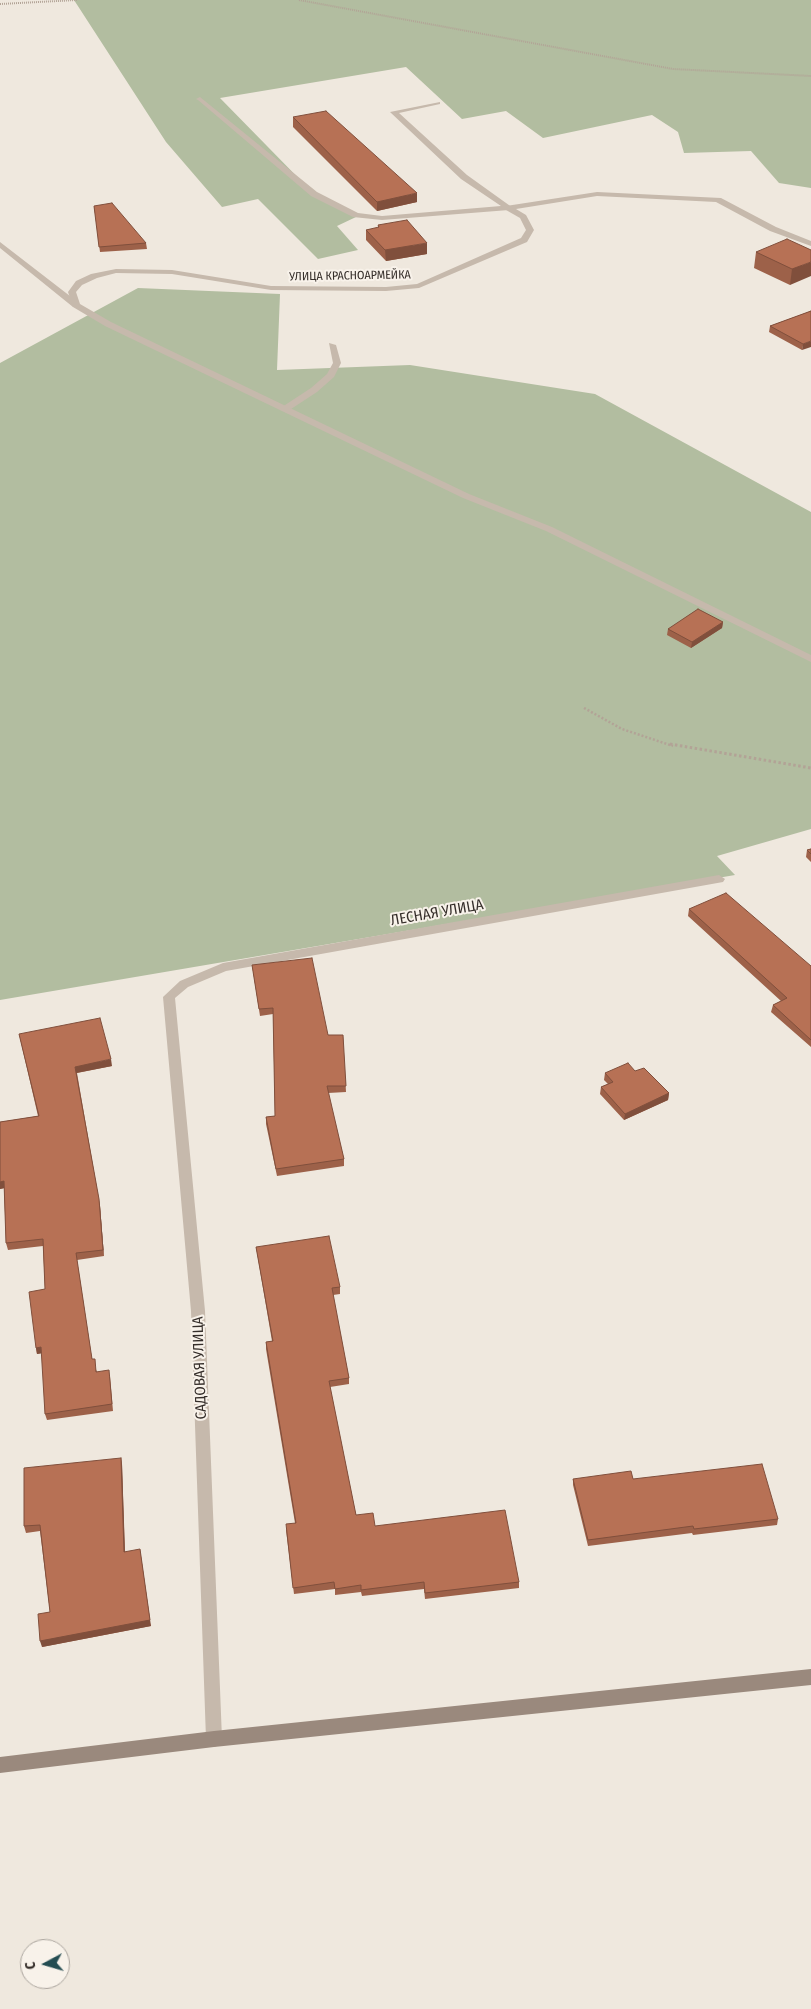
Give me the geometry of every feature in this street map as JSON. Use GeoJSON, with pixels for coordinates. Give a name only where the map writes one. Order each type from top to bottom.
{"type":"FeatureCollection","features":[{"type":"Feature","properties":{"kind":"street"},"geometry":{"type":"LineString","coordinates":[[200,99],[314,194],[356,215],[382,218],[509,208],[597,194],[718,200],[773,229],[811,244]]}},
{"type":"Feature","properties":{"kind":"street"},"geometry":{"type":"LineString","coordinates":[[438,103],[394,112],[464,176],[509,208]]}},
{"type":"Feature","properties":{"kind":"street","name":"УЛИЦА КРАСНОАРМЕЙКА"},"geometry":{"type":"LineString","coordinates":[[76,304],[72,292],[79,283],[94,276],[116,271],[172,272],[271,288],[386,289],[419,286],[524,240],[530,230],[523,217],[509,208]]}},
{"type":"Feature","properties":{"kind":"street"},"geometry":{"type":"LineString","coordinates":[[0,244],[76,304],[108,324],[466,496],[549,529],[811,659]]}},
{"type":"Feature","properties":{"kind":"street"},"geometry":{"type":"LineString","coordinates":[[285,409],[314,390],[331,375],[337,363],[332,345]]}},
{"type":"Feature","properties":{"kind":"street","name":"ЛЕСНАЯ УЛИЦА"},"geometry":{"type":"LineString","coordinates":[[168,997],[184,984],[223,967],[719,879]]}},
{"type":"Feature","properties":{"kind":"street","name":"САДОВАЯ УЛИЦА"},"geometry":{"type":"LineString","coordinates":[[168,997],[198,1311],[214,1739]]}},
{"type":"Feature","properties":{"kind":"street"},"geometry":{"type":"LineString","coordinates":[[0,1765],[214,1739],[811,1677]]}},
{"type":"Feature","properties":{"kind":"path"},"geometry":{"type":"LineString","coordinates":[[0,4],[77,0]]}},
{"type":"Feature","properties":{"kind":"path"},"geometry":{"type":"LineString","coordinates":[[300,0],[673,68],[811,76]]}},
{"type":"Feature","properties":{"kind":"path"},"geometry":{"type":"LineString","coordinates":[[584,708],[622,729],[678,747],[811,768]]}},
{"type":"Feature","properties":{"kind":"green space"},"geometry":{"type":"Polygon","coordinates":[[[74,0],[811,0],[811,188],[779,183],[751,151],[684,153],[678,132],[652,115],[543,138],[506,111],[462,119],[406,67],[220,98],[314,194],[356,217],[337,226],[358,250],[318,259],[258,199],[222,207],[166,142],[74,0]]]}},
{"type":"Feature","properties":{"kind":"green space"},"geometry":{"type":"Polygon","coordinates":[[[138,288],[280,294],[277,370],[410,365],[595,394],[811,512],[811,829],[717,856],[735,875],[0,1000],[0,363],[138,288]]]}},
{"type":"Feature","properties":{"kind":"building"},"geometry":{"type":"Polygon","coordinates":[[[326,111],[417,193],[377,202],[293,117],[326,111]]]}},
{"type":"Feature","properties":{"kind":"building"},"geometry":{"type":"Polygon","coordinates":[[[112,203],[146,243],[99,247],[94,206],[112,203]]]}},
{"type":"Feature","properties":{"kind":"building"},"geometry":{"type":"Polygon","coordinates":[[[407,220],[427,243],[385,250],[366,230],[379,227],[378,225],[407,220]]]}},
{"type":"Feature","properties":{"kind":"building"},"geometry":{"type":"Polygon","coordinates":[[[787,239],[811,250],[811,262],[792,269],[756,252],[787,239]]]}},
{"type":"Feature","properties":{"kind":"building"},"geometry":{"type":"Polygon","coordinates":[[[811,311],[811,341],[803,344],[770,326],[811,311]]]}},
{"type":"Feature","properties":{"kind":"building"},"geometry":{"type":"Polygon","coordinates":[[[698,609],[723,622],[692,642],[668,629],[698,609]]]}},
{"type":"Feature","properties":{"kind":"building"},"geometry":{"type":"Polygon","coordinates":[[[726,893],[811,966],[811,1040],[773,1005],[787,998],[689,909],[726,893]]]}},
{"type":"Feature","properties":{"kind":"building"},"geometry":{"type":"Polygon","coordinates":[[[312,958],[328,1035],[343,1035],[346,1086],[327,1086],[344,1159],[276,1169],[266,1117],[275,1116],[273,1008],[259,1009],[252,965],[312,958]]]}},
{"type":"Feature","properties":{"kind":"building"},"geometry":{"type":"Polygon","coordinates":[[[100,1018],[111,1059],[75,1067],[99,1199],[103,1250],[76,1253],[92,1359],[95,1359],[96,1372],[109,1370],[112,1404],[45,1414],[41,1347],[36,1348],[29,1292],[45,1289],[43,1239],[6,1243],[4,1181],[0,1182],[0,1122],[39,1116],[19,1034],[100,1018]]]}},
{"type":"Feature","properties":{"kind":"building"},"geometry":{"type":"Polygon","coordinates":[[[628,1063],[635,1071],[644,1068],[669,1093],[625,1114],[601,1087],[613,1082],[605,1073],[628,1063]]]}},
{"type":"Feature","properties":{"kind":"building"},"geometry":{"type":"Polygon","coordinates":[[[329,1236],[340,1287],[332,1288],[349,1378],[329,1381],[356,1515],[373,1513],[375,1526],[505,1510],[519,1582],[425,1593],[424,1582],[361,1590],[361,1585],[335,1589],[334,1582],[293,1588],[286,1524],[296,1523],[266,1342],[273,1341],[256,1247],[329,1236]]]}},
{"type":"Feature","properties":{"kind":"building"},"geometry":{"type":"Polygon","coordinates":[[[121,1458],[124,1552],[140,1549],[150,1620],[40,1641],[38,1614],[50,1612],[40,1525],[24,1526],[24,1468],[121,1458]]]}},
{"type":"Feature","properties":{"kind":"building"},"geometry":{"type":"Polygon","coordinates":[[[762,1464],[778,1519],[694,1529],[693,1526],[588,1540],[573,1479],[631,1471],[633,1479],[762,1464]]]}}]}
